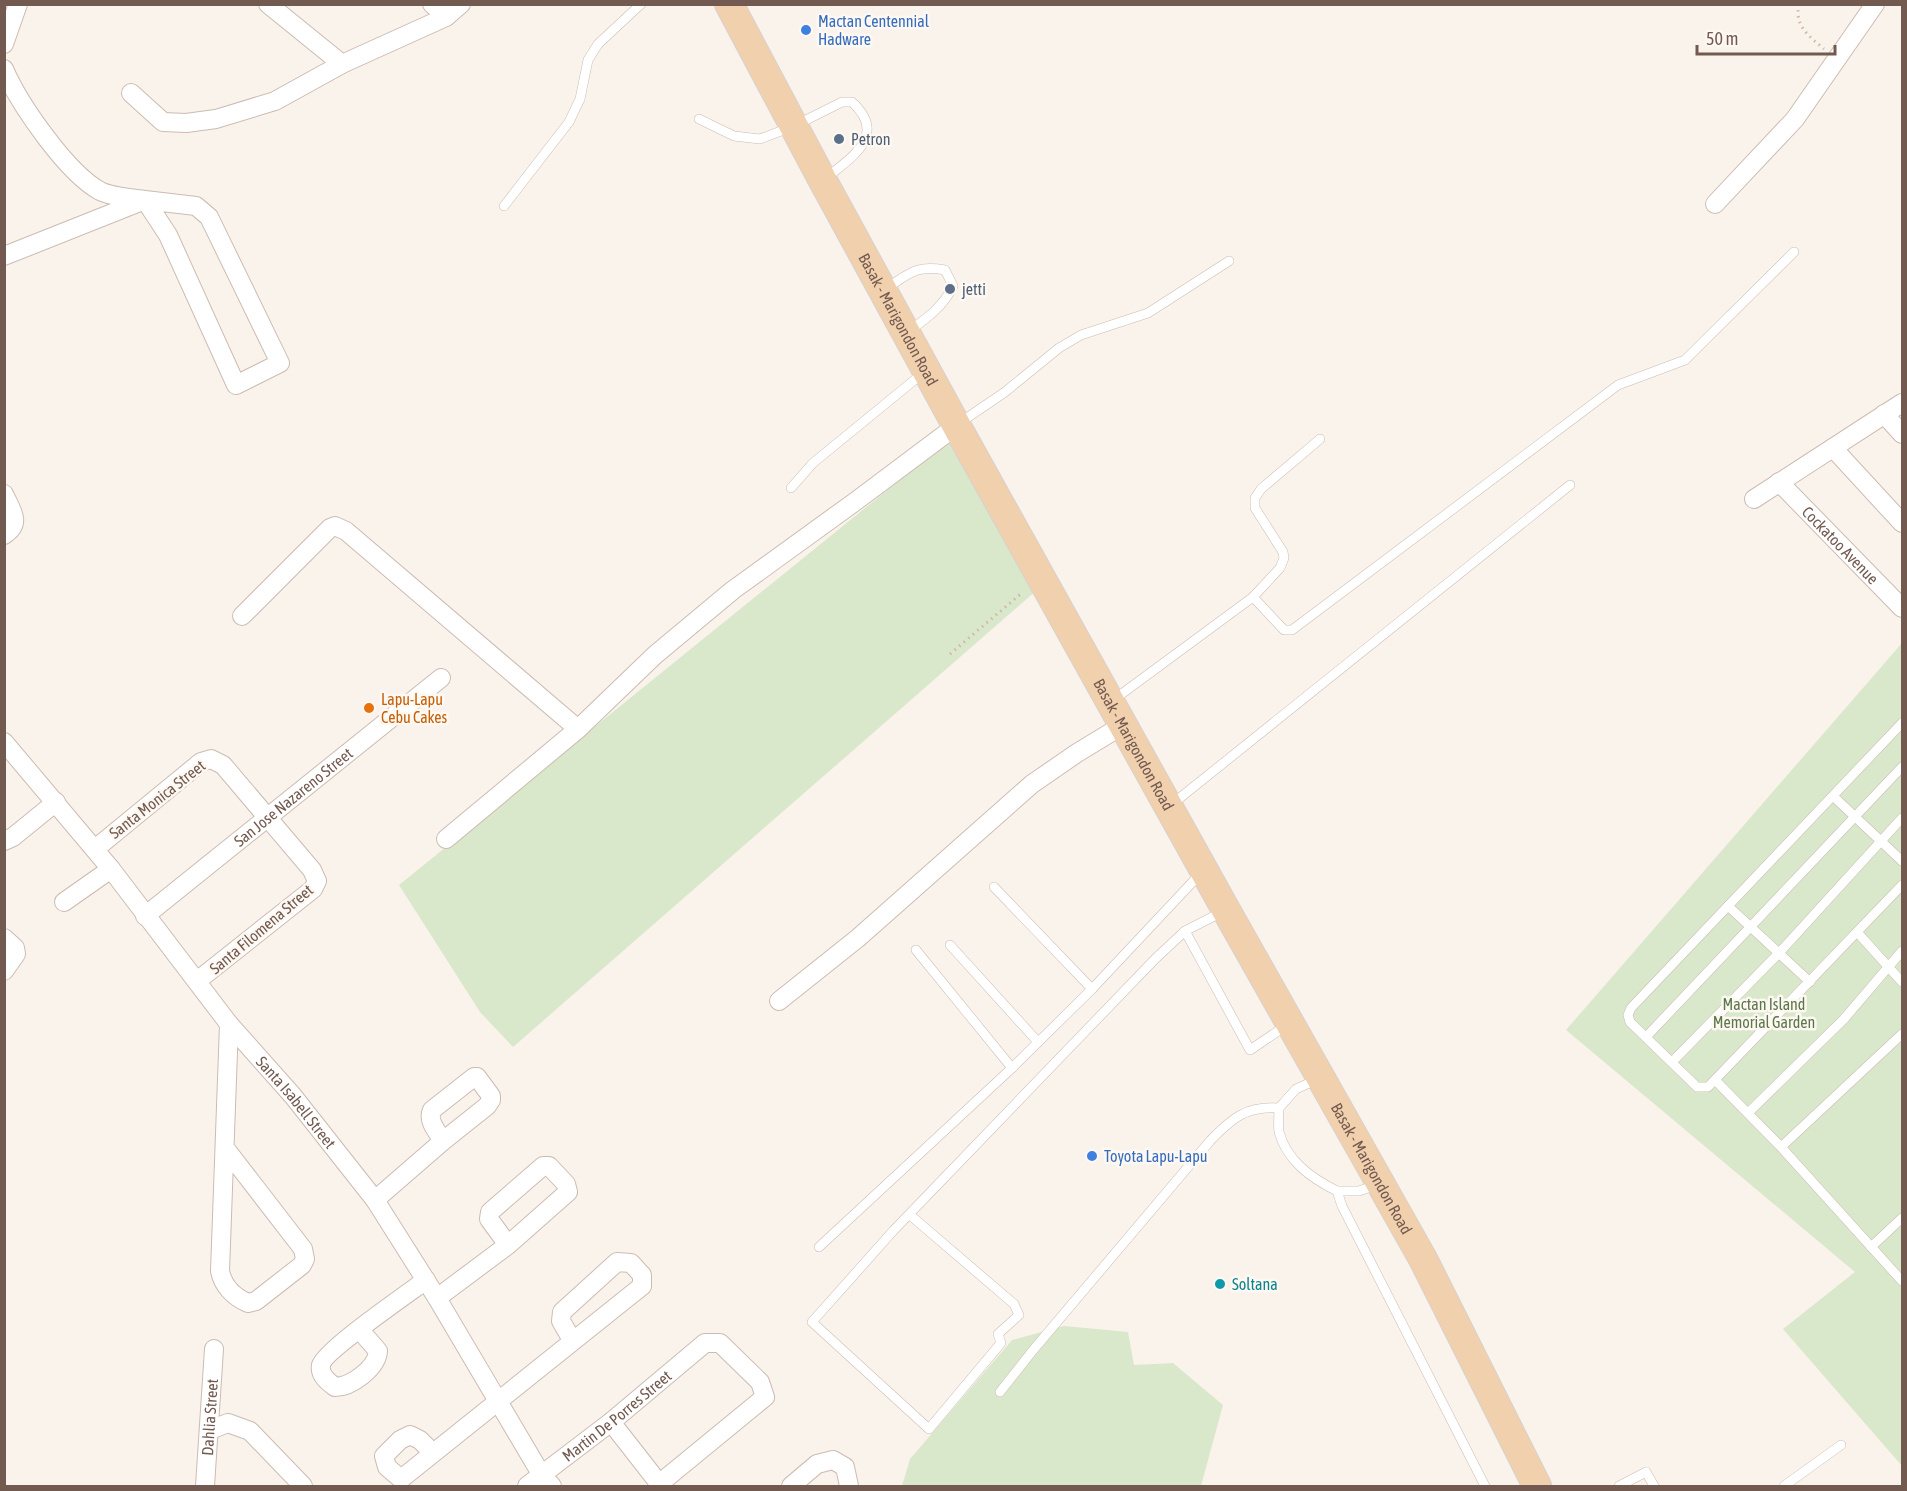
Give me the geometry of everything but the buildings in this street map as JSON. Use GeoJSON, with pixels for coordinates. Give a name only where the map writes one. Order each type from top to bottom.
{"type":"FeatureCollection","features":[{"type":"Feature","properties":{"kind":"main road","name":"Basak - Marigondon Road"},"geometry":{"type":"LineString","coordinates":[[729,4],[956,426],[1423,1259],[1537,1486]]}},
{"type":"Feature","properties":{"kind":"street"},"geometry":{"type":"LineString","coordinates":[[4,44],[18,4]]}},
{"type":"Feature","properties":{"kind":"street"},"geometry":{"type":"LineString","coordinates":[[268,4],[342,64]]}},
{"type":"Feature","properties":{"kind":"street"},"geometry":{"type":"LineString","coordinates":[[131,93],[163,122],[186,123],[216,119],[275,101],[439,11],[461,4]]}},
{"type":"Feature","properties":{"kind":"street"},"geometry":{"type":"LineString","coordinates":[[1716,204],[1795,119],[1875,4]]}},
{"type":"Feature","properties":{"kind":"street"},"geometry":{"type":"LineString","coordinates":[[4,69],[25,109],[76,173],[101,192],[196,206],[209,217],[280,363],[236,385],[168,235],[145,200]]}},
{"type":"Feature","properties":{"kind":"street"},"geometry":{"type":"LineString","coordinates":[[4,256],[145,200]]}},
{"type":"Feature","properties":{"kind":"street"},"geometry":{"type":"LineString","coordinates":[[1754,499],[1902,403]]}},
{"type":"Feature","properties":{"kind":"street"},"geometry":{"type":"LineString","coordinates":[[1884,414],[1902,434]]}},
{"type":"Feature","properties":{"kind":"street"},"geometry":{"type":"LineString","coordinates":[[446,838],[578,729],[655,655],[725,598],[956,426]]}},
{"type":"Feature","properties":{"kind":"street"},"geometry":{"type":"LineString","coordinates":[[1833,448],[1902,523]]}},
{"type":"Feature","properties":{"kind":"street","name":"Cockatoo Avenue"},"geometry":{"type":"LineString","coordinates":[[1779,482],[1902,608]]}},
{"type":"Feature","properties":{"kind":"street"},"geometry":{"type":"LineString","coordinates":[[4,494],[15,520],[15,526],[4,536]]}},
{"type":"Feature","properties":{"kind":"street"},"geometry":{"type":"LineString","coordinates":[[242,616],[330,528],[339,527],[578,729]]}},
{"type":"Feature","properties":{"kind":"street","name":"San Jose Nazareno Street"},"geometry":{"type":"LineString","coordinates":[[146,916],[441,678]]}},
{"type":"Feature","properties":{"kind":"street"},"geometry":{"type":"LineString","coordinates":[[780,1001],[875,923],[1032,784],[1077,753],[1117,714]]}},
{"type":"Feature","properties":{"kind":"street","name":"Santa Isabell Street"},"geometry":{"type":"LineString","coordinates":[[4,742],[95,849],[229,1024],[293,1096],[375,1200],[438,1298],[547,1480]]}},
{"type":"Feature","properties":{"kind":"street","name":"Santa Monica Street"},"geometry":{"type":"LineString","coordinates":[[95,849],[201,762],[211,759],[223,765],[268,819]]}},
{"type":"Feature","properties":{"kind":"street"},"geometry":{"type":"LineString","coordinates":[[4,840],[13,837],[56,802]]}},
{"type":"Feature","properties":{"kind":"street","name":"Santa Filomena Street"},"geometry":{"type":"LineString","coordinates":[[197,981],[314,889],[317,881],[312,870],[268,819]]}},
{"type":"Feature","properties":{"kind":"street"},"geometry":{"type":"LineString","coordinates":[[64,902],[111,869]]}},
{"type":"Feature","properties":{"kind":"street"},"geometry":{"type":"LineString","coordinates":[[4,938],[15,948],[16,954],[4,971]]}},
{"type":"Feature","properties":{"kind":"street"},"geometry":{"type":"LineString","coordinates":[[225,1148],[303,1249],[305,1259],[302,1265],[256,1301],[248,1303],[237,1298],[227,1287],[222,1281],[220,1271],[229,1024]]}},
{"type":"Feature","properties":{"kind":"street"},"geometry":{"type":"LineString","coordinates":[[375,1200],[443,1141]]}},
{"type":"Feature","properties":{"kind":"street"},"geometry":{"type":"LineString","coordinates":[[438,1298],[508,1245],[568,1192],[566,1184],[549,1166],[543,1166],[490,1212],[489,1218],[508,1245]]}},
{"type":"Feature","properties":{"kind":"street"},"geometry":{"type":"LineString","coordinates":[[433,1453],[642,1286],[642,1275],[631,1263],[617,1262],[562,1312],[561,1321],[572,1340]]}},
{"type":"Feature","properties":{"kind":"street"},"geometry":{"type":"LineString","coordinates":[[359,1329],[426,1280]]}},
{"type":"Feature","properties":{"kind":"street","name":"Martin De Porres Street"},"geometry":{"type":"LineString","coordinates":[[527,1486],[547,1480],[611,1422],[705,1343],[720,1343],[760,1382],[765,1397],[660,1486]]}},
{"type":"Feature","properties":{"kind":"street","name":"Dahlia Street"},"geometry":{"type":"LineString","coordinates":[[205,1486],[214,1349]]}},
{"type":"Feature","properties":{"kind":"street"},"geometry":{"type":"LineString","coordinates":[[611,1422],[660,1486]]}},
{"type":"Feature","properties":{"kind":"street"},"geometry":{"type":"LineString","coordinates":[[210,1430],[228,1423],[250,1431],[303,1486]]}},
{"type":"Feature","properties":{"kind":"street"},"geometry":{"type":"LineString","coordinates":[[791,1486],[817,1464],[833,1460],[845,1467],[849,1486]]}},
{"type":"Feature","properties":{"kind":"lane"},"geometry":{"type":"LineString","coordinates":[[504,206],[569,122],[580,99],[588,60],[598,44],[641,4]]}},
{"type":"Feature","properties":{"kind":"lane"},"geometry":{"type":"LineString","coordinates":[[699,119],[734,136],[760,139],[794,126],[842,102],[852,102],[862,115],[868,135],[862,148],[823,181]]}},
{"type":"Feature","properties":{"kind":"lane"},"geometry":{"type":"LineString","coordinates":[[1253,597],[1284,630],[1292,630],[1618,385],[1685,360],[1794,252]]}},
{"type":"Feature","properties":{"kind":"lane"},"geometry":{"type":"LineString","coordinates":[[956,426],[1005,392],[1059,348],[1081,335],[1148,313],[1229,261]]}},
{"type":"Feature","properties":{"kind":"lane"},"geometry":{"type":"LineString","coordinates":[[882,291],[911,273],[926,267],[945,270],[953,286],[946,301],[907,334]]}},
{"type":"Feature","properties":{"kind":"lane"},"geometry":{"type":"LineString","coordinates":[[791,488],[813,463],[927,370]]}},
{"type":"Feature","properties":{"kind":"lane"},"geometry":{"type":"LineString","coordinates":[[1117,714],[1253,597],[1280,568],[1284,558],[1283,552],[1256,508],[1256,498],[1261,489],[1320,439]]}},
{"type":"Feature","properties":{"kind":"lane"},"geometry":{"type":"LineString","coordinates":[[1169,807],[1570,485]]}},
{"type":"Feature","properties":{"kind":"lane"},"geometry":{"type":"LineString","coordinates":[[1902,723],[1631,1008],[1628,1016],[1630,1022],[1697,1087],[1708,1087],[1902,885]]}},
{"type":"Feature","properties":{"kind":"lane"},"geometry":{"type":"LineString","coordinates":[[1646,1037],[1902,767]]}},
{"type":"Feature","properties":{"kind":"lane"},"geometry":{"type":"LineString","coordinates":[[1833,796],[1902,861]]}},
{"type":"Feature","properties":{"kind":"lane"},"geometry":{"type":"LineString","coordinates":[[1672,1062],[1779,953],[1902,818]]}},
{"type":"Feature","properties":{"kind":"lane"},"geometry":{"type":"LineString","coordinates":[[819,1247],[1012,1068],[1092,989],[1204,870]]}},
{"type":"Feature","properties":{"kind":"lane"},"geometry":{"type":"LineString","coordinates":[[994,887],[1092,989]]}},
{"type":"Feature","properties":{"kind":"lane"},"geometry":{"type":"LineString","coordinates":[[1728,906],[1810,982]]}},
{"type":"Feature","properties":{"kind":"lane"},"geometry":{"type":"LineString","coordinates":[[910,1215],[1014,1304],[1019,1316],[998,1334],[1001,1343],[929,1429],[812,1322],[893,1231],[1155,959],[1185,931],[1226,910]]}},
{"type":"Feature","properties":{"kind":"lane"},"geometry":{"type":"LineString","coordinates":[[1185,931],[1250,1050],[1290,1023]]}},
{"type":"Feature","properties":{"kind":"lane"},"geometry":{"type":"LineString","coordinates":[[1857,932],[1902,982]]}},
{"type":"Feature","properties":{"kind":"lane"},"geometry":{"type":"LineString","coordinates":[[950,945],[1038,1042]]}},
{"type":"Feature","properties":{"kind":"lane"},"geometry":{"type":"LineString","coordinates":[[916,950],[1012,1068]]}},
{"type":"Feature","properties":{"kind":"lane"},"geometry":{"type":"LineString","coordinates":[[1748,1113],[1844,1019],[1902,951]]}},
{"type":"Feature","properties":{"kind":"lane"},"geometry":{"type":"LineString","coordinates":[[1781,1147],[1902,1034]]}},
{"type":"Feature","properties":{"kind":"lane"},"geometry":{"type":"LineString","coordinates":[[1320,1078],[1296,1089],[1279,1108],[1279,1130],[1286,1149],[1303,1170],[1337,1191],[1359,1191],[1380,1184]]}},
{"type":"Feature","properties":{"kind":"lane"},"geometry":{"type":"LineString","coordinates":[[1715,1080],[1781,1147],[1902,1281]]}},
{"type":"Feature","properties":{"kind":"lane"},"geometry":{"type":"LineString","coordinates":[[1000,1392],[1041,1340],[1227,1123],[1245,1112],[1262,1107],[1279,1108]]}},
{"type":"Feature","properties":{"kind":"lane"},"geometry":{"type":"LineString","coordinates":[[1337,1191],[1342,1206],[1485,1486]]}},
{"type":"Feature","properties":{"kind":"lane"},"geometry":{"type":"LineString","coordinates":[[1871,1247],[1902,1218]]}},
{"type":"Feature","properties":{"kind":"lane"},"geometry":{"type":"LineString","coordinates":[[1784,1486],[1841,1445]]}},
{"type":"Feature","properties":{"kind":"lane"},"geometry":{"type":"LineString","coordinates":[[1619,1486],[1646,1472],[1653,1486]]}},
{"type":"Feature","properties":{"kind":"path"},"geometry":{"type":"LineString","coordinates":[[1799,4],[1798,20],[1802,30],[1837,60]]}},
{"type":"Feature","properties":{"kind":"path"},"geometry":{"type":"LineString","coordinates":[[950,654],[1040,577]]}},
{"type":"Feature","properties":{"kind":"green space"},"geometry":{"type":"Polygon","coordinates":[[[948,441],[1037,590],[513,1047],[480,1012],[399,885],[948,441]]]}},
{"type":"Feature","properties":{"kind":"green space","name":"Mactan Island Memorial Garden"},"geometry":{"type":"Polygon","coordinates":[[[1902,643],[1902,1466],[1783,1329],[1855,1272],[1566,1030],[1902,643]]]}},
{"type":"Feature","properties":{"kind":"green space"},"geometry":{"type":"Polygon","coordinates":[[[1064,1326],[1128,1332],[1134,1365],[1173,1363],[1223,1405],[1201,1486],[902,1486],[910,1459],[1012,1340],[1064,1326]]]}},
{"type":"Feature","properties":{"kind":"place","name":"Mactan Centennial Hadware"},"geometry":{"type":"Point","coordinates":[806,30]}},
{"type":"Feature","properties":{"kind":"place","name":"Petron"},"geometry":{"type":"Point","coordinates":[839,139]}},
{"type":"Feature","properties":{"kind":"place","name":"jetti"},"geometry":{"type":"Point","coordinates":[950,289]}},
{"type":"Feature","properties":{"kind":"place","name":"Lapu-Lapu Cebu Cakes"},"geometry":{"type":"Point","coordinates":[369,708]}},
{"type":"Feature","properties":{"kind":"place","name":"Toyota Lapu-Lapu"},"geometry":{"type":"Point","coordinates":[1092,1156]}},
{"type":"Feature","properties":{"kind":"place","name":"Soltana"},"geometry":{"type":"Point","coordinates":[1220,1284]}}]}
